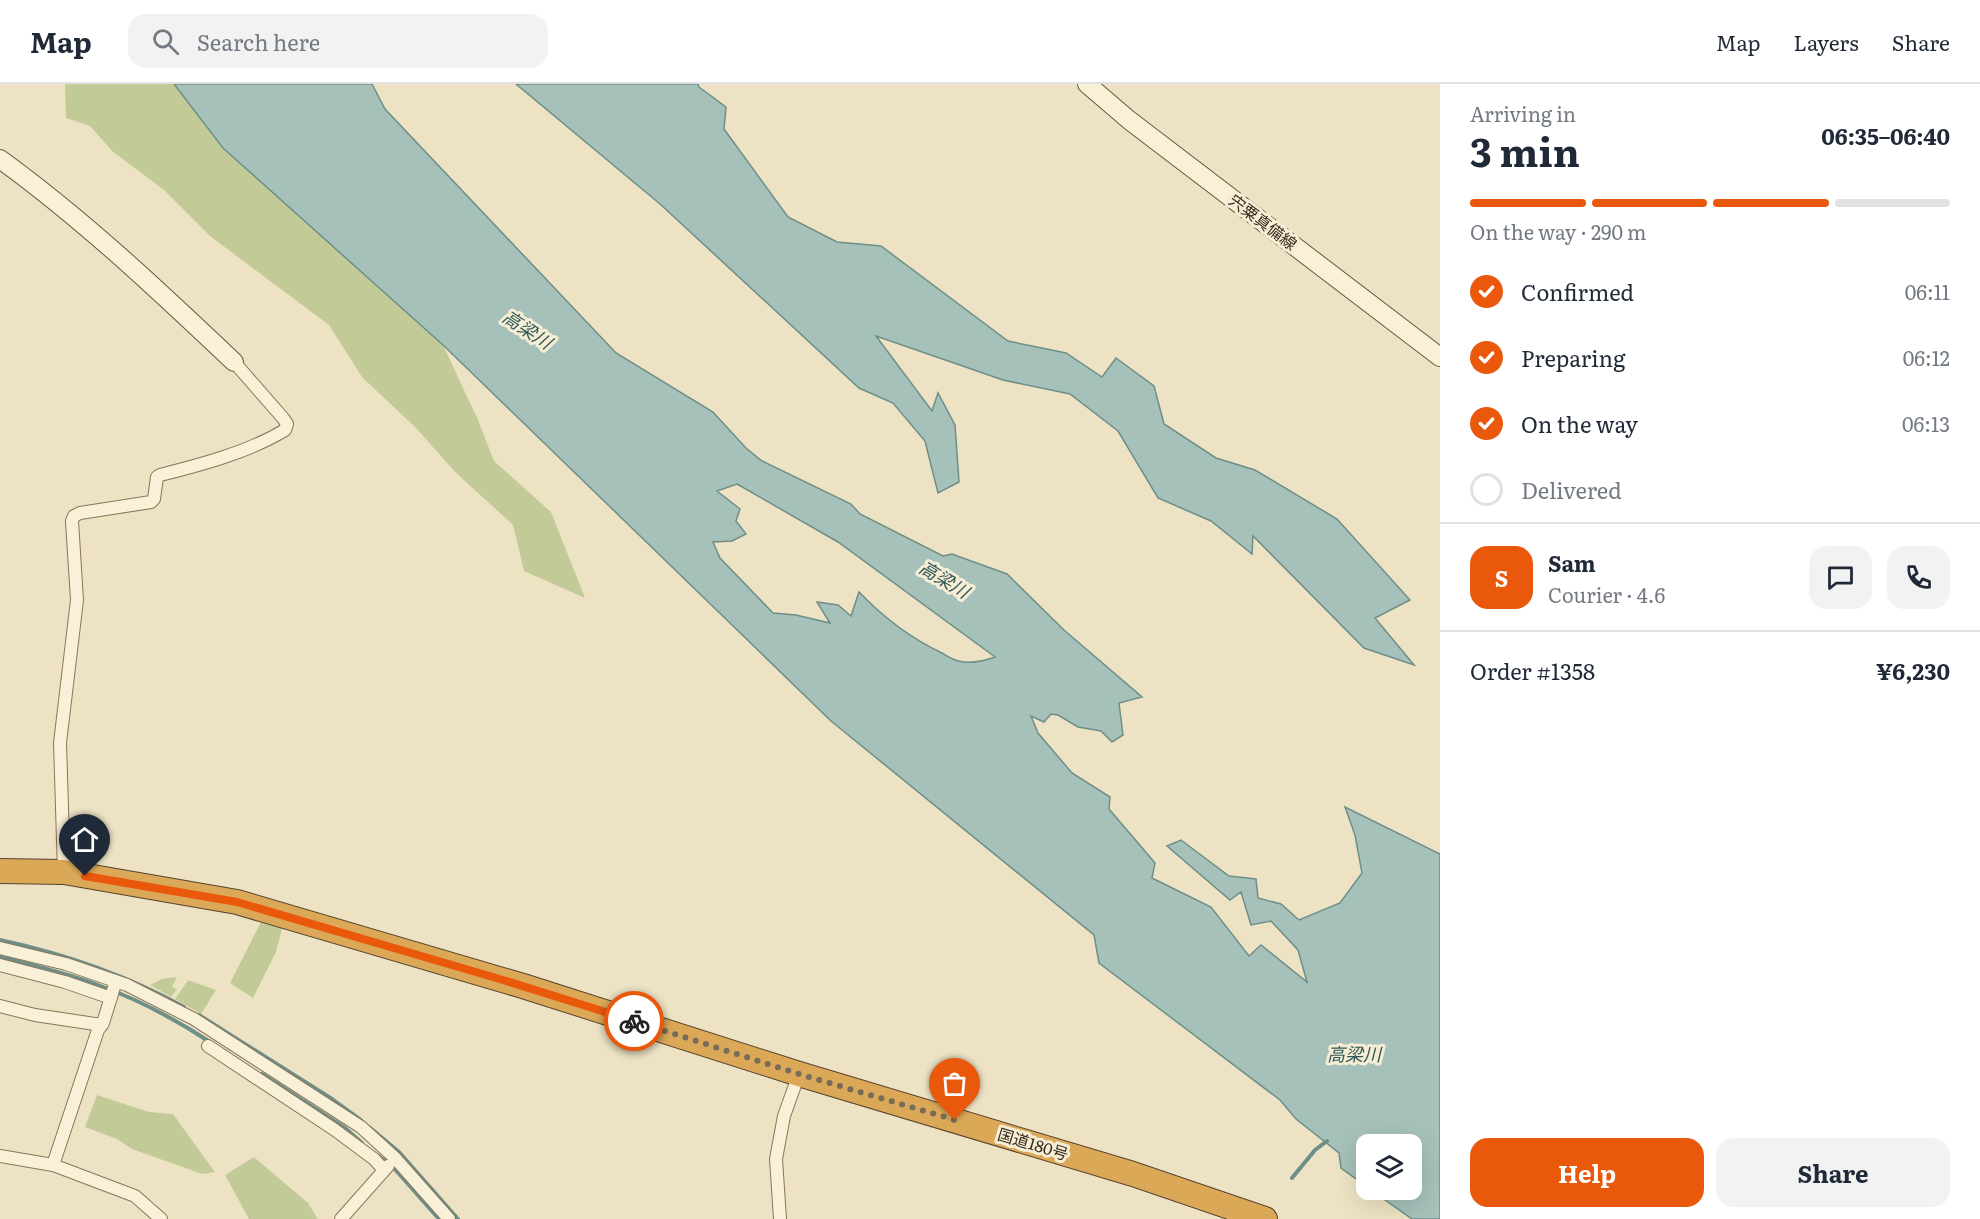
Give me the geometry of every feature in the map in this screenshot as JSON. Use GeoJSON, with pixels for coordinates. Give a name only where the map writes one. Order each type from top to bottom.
{"type":"FeatureCollection","features":[{"type":"Feature","properties":{"kind":"highway","name":"国道180号"},"geometry":{"type":"LineString","coordinates":[[0,871],[64,872],[237,902],[523,986],[799,1074],[1133,1174],[1265,1219]]}},
{"type":"Feature","properties":{"kind":"main road","name":"宍粟真備線"},"geometry":{"type":"LineString","coordinates":[[1088,84],[1138,126],[1440,357]]}},
{"type":"Feature","properties":{"kind":"main road"},"geometry":{"type":"LineString","coordinates":[[0,159],[72,215],[135,269],[234,362]]}},
{"type":"Feature","properties":{"kind":"street"},"geometry":{"type":"LineString","coordinates":[[64,872],[60,743],[77,600],[72,521],[74,516],[80,513],[151,502],[154,500],[157,477],[160,475],[249,447],[285,430],[286,424],[283,418],[234,362]]}},
{"type":"Feature","properties":{"kind":"street"},"geometry":{"type":"LineString","coordinates":[[0,948],[66,964],[113,990],[194,1019],[361,1127],[390,1164],[449,1219]]}},
{"type":"Feature","properties":{"kind":"street"},"geometry":{"type":"LineString","coordinates":[[0,965],[65,982],[113,990]]}},
{"type":"Feature","properties":{"kind":"street"},"geometry":{"type":"LineString","coordinates":[[53,1165],[113,990]]}},
{"type":"Feature","properties":{"kind":"street"},"geometry":{"type":"LineString","coordinates":[[0,1006],[35,1015],[102,1024]]}},
{"type":"Feature","properties":{"kind":"street"},"geometry":{"type":"LineString","coordinates":[[208,1046],[336,1130],[374,1159],[390,1164]]}},
{"type":"Feature","properties":{"kind":"street"},"geometry":{"type":"LineString","coordinates":[[780,1219],[776,1159],[784,1116],[799,1074]]}},
{"type":"Feature","properties":{"kind":"street"},"geometry":{"type":"LineString","coordinates":[[0,1156],[53,1165],[135,1196],[161,1219]]}},
{"type":"Feature","properties":{"kind":"street"},"geometry":{"type":"LineString","coordinates":[[341,1219],[390,1164]]}},
{"type":"Feature","properties":{"kind":"green space"},"geometry":{"type":"Polygon","coordinates":[[[65,84],[174,84],[223,148],[443,345],[478,420],[494,461],[551,512],[585,598],[524,571],[513,525],[455,472],[416,428],[362,377],[329,325],[210,236],[164,190],[112,151],[90,126],[66,118],[65,84]]]}},
{"type":"Feature","properties":{"kind":"green space"},"geometry":{"type":"Polygon","coordinates":[[[262,920],[283,925],[276,952],[253,998],[230,983],[262,920]]]}},
{"type":"Feature","properties":{"kind":"green space"},"geometry":{"type":"Polygon","coordinates":[[[177,977],[172,987],[177,989],[171,997],[150,985],[162,979],[177,977]]]}},
{"type":"Feature","properties":{"kind":"green space"},"geometry":{"type":"Polygon","coordinates":[[[188,980],[216,990],[201,1014],[175,999],[188,980]]]}},
{"type":"Feature","properties":{"kind":"green space"},"geometry":{"type":"Polygon","coordinates":[[[97,1095],[149,1112],[173,1114],[215,1172],[202,1174],[132,1149],[117,1139],[85,1127],[97,1095]]]}},
{"type":"Feature","properties":{"kind":"green space"},"geometry":{"type":"Polygon","coordinates":[[[254,1157],[308,1203],[318,1219],[249,1219],[225,1175],[254,1157]]]}},
{"type":"Feature","properties":{"kind":"water","name":"高梁川"},"geometry":{"type":"Polygon","coordinates":[[[174,84],[372,84],[385,109],[616,353],[713,412],[746,448],[762,461],[851,504],[860,514],[943,556],[952,554],[1007,574],[1064,630],[1142,697],[1119,703],[1123,735],[1112,742],[1101,731],[1078,727],[1058,715],[1051,714],[1044,722],[1031,716],[1038,733],[1072,773],[1110,797],[1109,809],[1155,863],[1152,878],[1211,907],[1249,956],[1261,945],[1307,982],[1298,950],[1271,921],[1251,925],[1241,892],[1230,900],[1167,846],[1181,840],[1229,876],[1256,879],[1258,898],[1281,904],[1299,920],[1340,903],[1362,873],[1355,835],[1345,807],[1440,854],[1440,1219],[1412,1219],[1385,1200],[1422,1200],[1422,1134],[1356,1134],[1356,1179],[1341,1168],[1339,1153],[1296,1119],[1280,1100],[1099,963],[1094,935],[831,721],[443,345],[223,148],[174,84]],[[737,484],[717,491],[740,509],[736,521],[746,534],[732,541],[713,542],[720,558],[773,613],[796,615],[830,623],[817,602],[838,605],[851,616],[859,592],[898,626],[919,641],[952,659],[973,662],[995,657],[838,542],[737,484]]]}},
{"type":"Feature","properties":{"kind":"water"},"geometry":{"type":"Polygon","coordinates":[[[516,84],[698,84],[726,107],[724,129],[788,217],[837,242],[881,246],[1008,341],[1066,353],[1102,377],[1116,358],[1154,386],[1164,424],[1216,458],[1255,470],[1337,519],[1410,600],[1375,618],[1414,665],[1364,648],[1253,536],[1252,554],[1211,521],[1158,498],[1118,431],[1070,394],[1003,380],[876,336],[932,411],[938,393],[955,425],[959,482],[938,493],[925,441],[893,403],[859,388],[660,204],[516,84]]]}},
{"type":"Feature","properties":{"kind":"waterway"},"geometry":{"type":"LineString","coordinates":[[0,940],[48,952],[117,975],[184,1007]]}},
{"type":"Feature","properties":{"kind":"waterway"},"geometry":{"type":"LineString","coordinates":[[0,957],[62,973],[113,991],[156,1010],[210,1042]]}},
{"type":"Feature","properties":{"kind":"waterway"},"geometry":{"type":"LineString","coordinates":[[199,1015],[332,1099],[361,1120]]}},
{"type":"Feature","properties":{"kind":"waterway"},"geometry":{"type":"LineString","coordinates":[[262,1074],[345,1128],[362,1143]]}},
{"type":"Feature","properties":{"kind":"waterway"},"geometry":{"type":"LineString","coordinates":[[369,1127],[399,1152],[458,1219]]}},
{"type":"Feature","properties":{"kind":"waterway"},"geometry":{"type":"LineString","coordinates":[[1292,1178],[1315,1150],[1327,1141]]}},
{"type":"Feature","properties":{"kind":"waterway"},"geometry":{"type":"LineString","coordinates":[[377,1155],[393,1167],[439,1219]]}},
{"type":"Feature","properties":{"kind":"way so far"},"geometry":{"type":"LineString","coordinates":[[634,1021],[799,1074],[955,1120]]}},
{"type":"Feature","properties":{"kind":"route"},"geometry":{"type":"LineString","coordinates":[[85,876],[237,902],[634,1021]]}}]}
